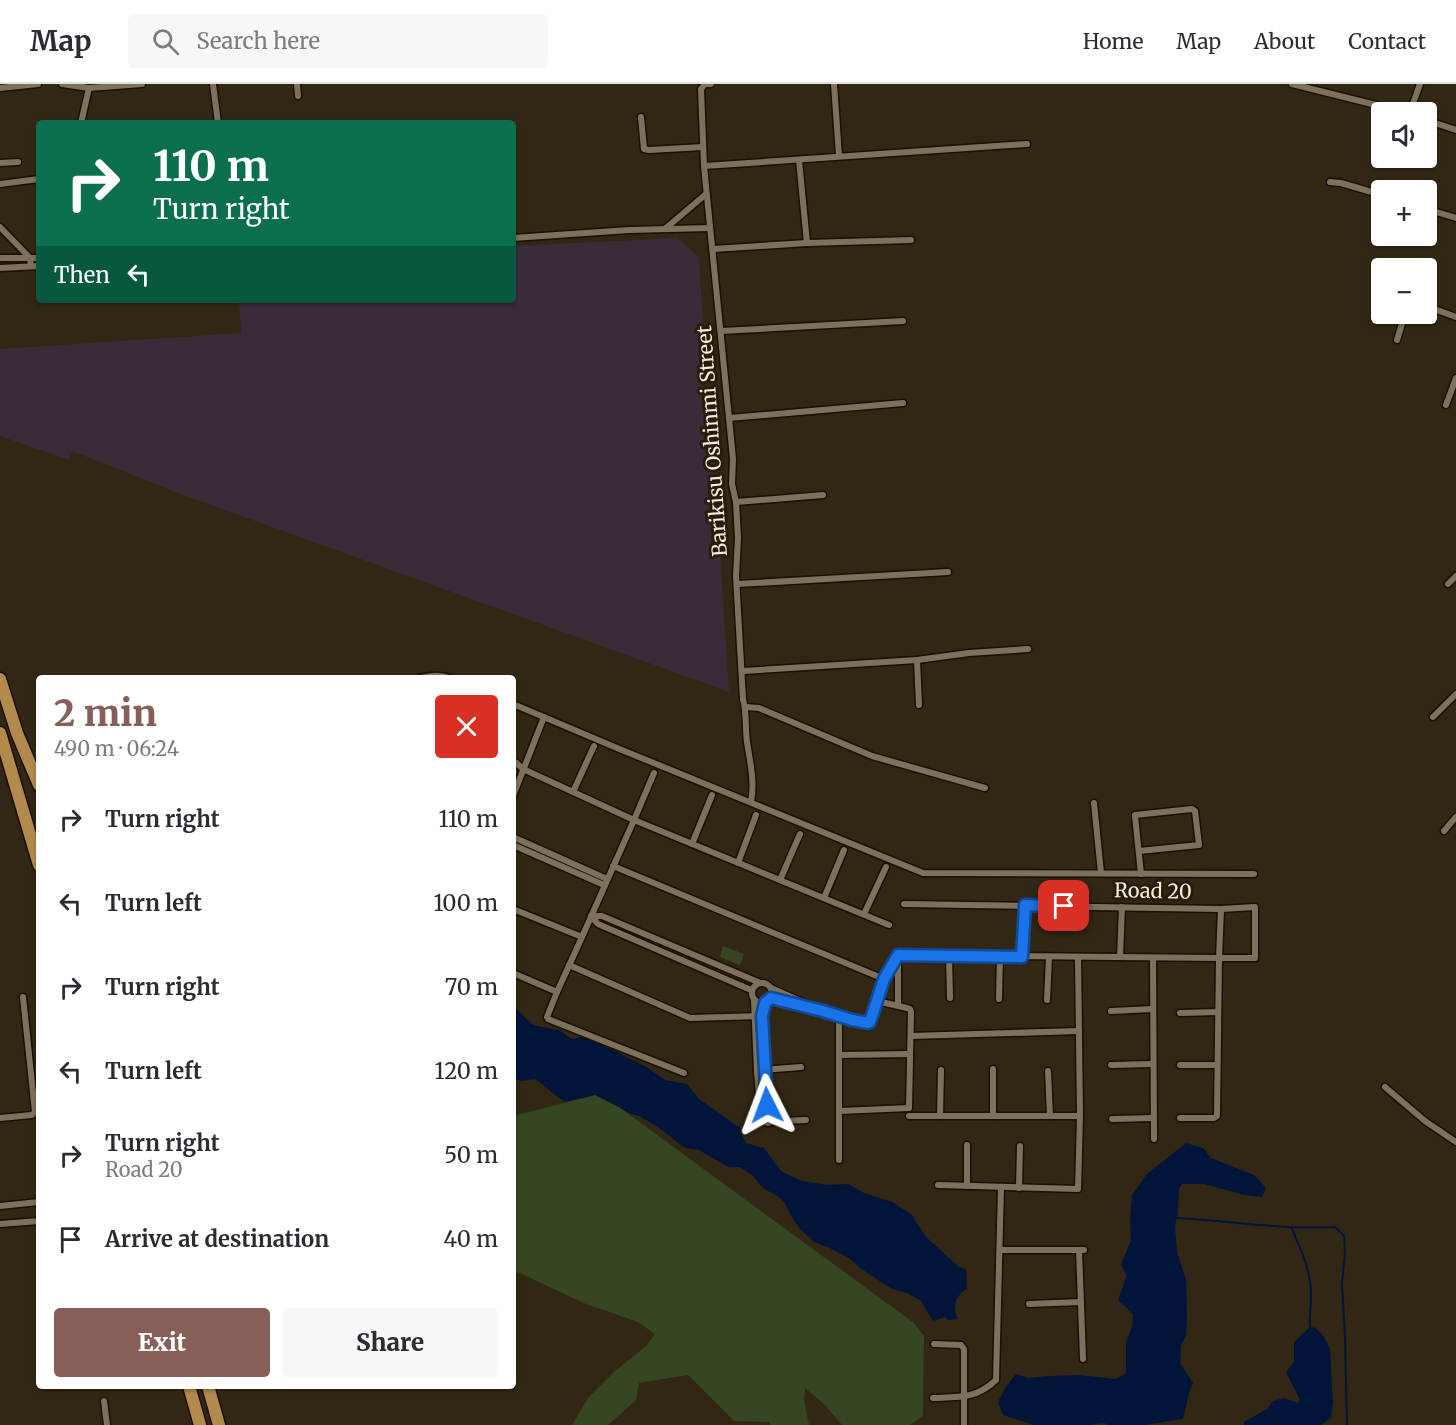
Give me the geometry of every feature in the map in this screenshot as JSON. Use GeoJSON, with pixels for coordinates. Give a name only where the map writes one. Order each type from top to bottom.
{"type":"FeatureCollection","features":[{"type":"Feature","properties":{"kind":"highway"},"geometry":{"type":"LineString","coordinates":[[0,679],[17,733],[36,776]]}},
{"type":"Feature","properties":{"kind":"highway"},"geometry":{"type":"LineString","coordinates":[[0,733],[36,855]]}},
{"type":"Feature","properties":{"kind":"highway"},"geometry":{"type":"LineString","coordinates":[[190,1389],[200,1425]]}},
{"type":"Feature","properties":{"kind":"highway"},"geometry":{"type":"LineString","coordinates":[[209,1389],[219,1425]]}},
{"type":"Feature","properties":{"kind":"street"},"geometry":{"type":"LineString","coordinates":[[0,88],[38,84]]}},
{"type":"Feature","properties":{"kind":"street"},"geometry":{"type":"LineString","coordinates":[[62,84],[89,88],[142,84]]}},
{"type":"Feature","properties":{"kind":"street"},"geometry":{"type":"LineString","coordinates":[[213,84],[218,120]]}},
{"type":"Feature","properties":{"kind":"street"},"geometry":{"type":"LineString","coordinates":[[297,84],[298,96]]}},
{"type":"Feature","properties":{"kind":"street","name":"Barikisu Oshinmi Street"},"geometry":{"type":"LineString","coordinates":[[711,84],[705,84],[701,89],[704,166],[733,459],[732,484],[736,502],[738,538],[736,576],[743,699],[753,776],[751,802]]}},
{"type":"Feature","properties":{"kind":"street"},"geometry":{"type":"LineString","coordinates":[[834,84],[839,156]]}},
{"type":"Feature","properties":{"kind":"street"},"geometry":{"type":"LineString","coordinates":[[1292,84],[1371,104]]}},
{"type":"Feature","properties":{"kind":"street"},"geometry":{"type":"LineString","coordinates":[[1414,102],[1420,84]]}},
{"type":"Feature","properties":{"kind":"street"},"geometry":{"type":"LineString","coordinates":[[82,120],[89,88]]}},
{"type":"Feature","properties":{"kind":"street"},"geometry":{"type":"LineString","coordinates":[[641,117],[644,149],[703,147]]}},
{"type":"Feature","properties":{"kind":"street"},"geometry":{"type":"LineString","coordinates":[[1437,124],[1456,130]]}},
{"type":"Feature","properties":{"kind":"street"},"geometry":{"type":"LineString","coordinates":[[704,166],[1027,144]]}},
{"type":"Feature","properties":{"kind":"street"},"geometry":{"type":"LineString","coordinates":[[800,160],[807,243]]}},
{"type":"Feature","properties":{"kind":"street"},"geometry":{"type":"LineString","coordinates":[[0,163],[18,162]]}},
{"type":"Feature","properties":{"kind":"street"},"geometry":{"type":"LineString","coordinates":[[0,184],[36,179]]}},
{"type":"Feature","properties":{"kind":"street"},"geometry":{"type":"LineString","coordinates":[[1330,182],[1371,191]]}},
{"type":"Feature","properties":{"kind":"street"},"geometry":{"type":"LineString","coordinates":[[665,229],[706,194]]}},
{"type":"Feature","properties":{"kind":"street"},"geometry":{"type":"LineString","coordinates":[[1437,212],[1456,218]]}},
{"type":"Feature","properties":{"kind":"street"},"geometry":{"type":"LineString","coordinates":[[0,227],[30,258],[31,266]]}},
{"type":"Feature","properties":{"kind":"street"},"geometry":{"type":"LineString","coordinates":[[516,238],[710,228]]}},
{"type":"Feature","properties":{"kind":"street"},"geometry":{"type":"LineString","coordinates":[[713,249],[911,240]]}},
{"type":"Feature","properties":{"kind":"street"},"geometry":{"type":"LineString","coordinates":[[0,258],[36,258]]}},
{"type":"Feature","properties":{"kind":"street"},"geometry":{"type":"LineString","coordinates":[[0,268],[36,266]]}},
{"type":"Feature","properties":{"kind":"street"},"geometry":{"type":"LineString","coordinates":[[1437,310],[1456,316]]}},
{"type":"Feature","properties":{"kind":"street"},"geometry":{"type":"LineString","coordinates":[[721,331],[903,321]]}},
{"type":"Feature","properties":{"kind":"street"},"geometry":{"type":"LineString","coordinates":[[1396,340],[1402,324]]}},
{"type":"Feature","properties":{"kind":"street"},"geometry":{"type":"LineString","coordinates":[[1446,405],[1456,378]]}},
{"type":"Feature","properties":{"kind":"street"},"geometry":{"type":"LineString","coordinates":[[729,418],[903,403]]}},
{"type":"Feature","properties":{"kind":"street"},"geometry":{"type":"LineString","coordinates":[[736,502],[824,495]]}},
{"type":"Feature","properties":{"kind":"street"},"geometry":{"type":"LineString","coordinates":[[738,584],[948,572]]}},
{"type":"Feature","properties":{"kind":"street"},"geometry":{"type":"LineString","coordinates":[[1448,584],[1456,576]]}},
{"type":"Feature","properties":{"kind":"street"},"geometry":{"type":"LineString","coordinates":[[743,671],[917,660],[969,653],[1028,649]]}},
{"type":"Feature","properties":{"kind":"street"},"geometry":{"type":"LineString","coordinates":[[917,660],[919,705]]}},
{"type":"Feature","properties":{"kind":"street"},"geometry":{"type":"LineString","coordinates":[[1433,717],[1456,694]]}},
{"type":"Feature","properties":{"kind":"street"},"geometry":{"type":"LineString","coordinates":[[516,705],[923,873],[1254,874]]}},
{"type":"Feature","properties":{"kind":"street"},"geometry":{"type":"LineString","coordinates":[[745,707],[759,708],[872,756],[985,788]]}},
{"type":"Feature","properties":{"kind":"street"},"geometry":{"type":"LineString","coordinates":[[516,788],[544,717]]}},
{"type":"Feature","properties":{"kind":"street"},"geometry":{"type":"LineString","coordinates":[[573,792],[594,746]]}},
{"type":"Feature","properties":{"kind":"street"},"geometry":{"type":"LineString","coordinates":[[516,763],[523,769],[634,820],[889,926]]}},
{"type":"Feature","properties":{"kind":"street"},"geometry":{"type":"LineString","coordinates":[[654,773],[547,1017],[550,1021],[684,1073]]}},
{"type":"Feature","properties":{"kind":"street"},"geometry":{"type":"LineString","coordinates":[[692,844],[712,795]]}},
{"type":"Feature","properties":{"kind":"street"},"geometry":{"type":"LineString","coordinates":[[1094,803],[1101,873]]}},
{"type":"Feature","properties":{"kind":"street"},"geometry":{"type":"LineString","coordinates":[[1139,851],[1199,845],[1195,811],[1192,809],[1136,815],[1139,851],[1141,874]]}},
{"type":"Feature","properties":{"kind":"street"},"geometry":{"type":"LineString","coordinates":[[738,862],[756,815]]}},
{"type":"Feature","properties":{"kind":"street"},"geometry":{"type":"LineString","coordinates":[[1444,831],[1456,817]]}},
{"type":"Feature","properties":{"kind":"street"},"geometry":{"type":"LineString","coordinates":[[780,880],[800,834]]}},
{"type":"Feature","properties":{"kind":"street"},"geometry":{"type":"LineString","coordinates":[[516,838],[606,882]]}},
{"type":"Feature","properties":{"kind":"street"},"geometry":{"type":"LineString","coordinates":[[516,846],[606,882]]}},
{"type":"Feature","properties":{"kind":"street"},"geometry":{"type":"LineString","coordinates":[[824,898],[844,850]]}},
{"type":"Feature","properties":{"kind":"street"},"geometry":{"type":"LineString","coordinates":[[613,866],[884,979]]}},
{"type":"Feature","properties":{"kind":"street"},"geometry":{"type":"LineString","coordinates":[[864,915],[886,867]]}},
{"type":"Feature","properties":{"kind":"street","name":"Road 20"},"geometry":{"type":"LineString","coordinates":[[904,904],[1221,909],[1255,907],[1255,958],[1219,958]]}},
{"type":"Feature","properties":{"kind":"street"},"geometry":{"type":"LineString","coordinates":[[1022,957],[1025,905]]}},
{"type":"Feature","properties":{"kind":"street"},"geometry":{"type":"LineString","coordinates":[[1120,957],[1122,907]]}},
{"type":"Feature","properties":{"kind":"street"},"geometry":{"type":"LineString","coordinates":[[1180,1118],[1216,1118],[1221,909]]}},
{"type":"Feature","properties":{"kind":"street"},"geometry":{"type":"LineString","coordinates":[[516,910],[582,937]]}},
{"type":"Feature","properties":{"kind":"street"},"geometry":{"type":"LineString","coordinates":[[591,916],[602,916],[758,982],[766,983],[771,988],[823,1011],[865,1024],[870,1022],[884,979],[898,955]]}},
{"type":"Feature","properties":{"kind":"street"},"geometry":{"type":"LineString","coordinates":[[591,916],[598,924],[751,990]]}},
{"type":"Feature","properties":{"kind":"street"},"geometry":{"type":"LineString","coordinates":[[898,955],[1219,958]]}},
{"type":"Feature","properties":{"kind":"street"},"geometry":{"type":"LineString","coordinates":[[898,955],[898,1005]]}},
{"type":"Feature","properties":{"kind":"street"},"geometry":{"type":"LineString","coordinates":[[949,956],[950,998]]}},
{"type":"Feature","properties":{"kind":"street"},"geometry":{"type":"LineString","coordinates":[[999,999],[1000,957]]}},
{"type":"Feature","properties":{"kind":"street"},"geometry":{"type":"LineString","coordinates":[[1047,1000],[1049,957]]}},
{"type":"Feature","properties":{"kind":"street"},"geometry":{"type":"LineString","coordinates":[[938,1185],[1078,1190],[1080,1116],[1078,957]]}},
{"type":"Feature","properties":{"kind":"street"},"geometry":{"type":"LineString","coordinates":[[1153,958],[1154,1139]]}},
{"type":"Feature","properties":{"kind":"street"},"geometry":{"type":"LineString","coordinates":[[569,965],[690,1018],[758,1016]]}},
{"type":"Feature","properties":{"kind":"street"},"geometry":{"type":"LineString","coordinates":[[516,974],[557,992]]}},
{"type":"Feature","properties":{"kind":"street"},"geometry":{"type":"LineString","coordinates":[[758,982],[751,990],[758,1016],[764,1123],[806,1120]]}},
{"type":"Feature","properties":{"kind":"street"},"geometry":{"type":"LineString","coordinates":[[758,1016],[772,995],[771,988]]}},
{"type":"Feature","properties":{"kind":"street"},"geometry":{"type":"LineString","coordinates":[[0,1118],[25,1117],[35,1112],[23,997]]}},
{"type":"Feature","properties":{"kind":"street"},"geometry":{"type":"LineString","coordinates":[[754,1000],[758,1002],[768,1000],[823,1011]]}},
{"type":"Feature","properties":{"kind":"street"},"geometry":{"type":"LineString","coordinates":[[839,1111],[909,1108],[910,1009],[877,1001]]}},
{"type":"Feature","properties":{"kind":"street"},"geometry":{"type":"LineString","coordinates":[[1111,1011],[1153,1009]]}},
{"type":"Feature","properties":{"kind":"street"},"geometry":{"type":"LineString","coordinates":[[1180,1013],[1218,1012]]}},
{"type":"Feature","properties":{"kind":"street"},"geometry":{"type":"LineString","coordinates":[[839,1017],[839,1160]]}},
{"type":"Feature","properties":{"kind":"street"},"geometry":{"type":"LineString","coordinates":[[911,1036],[1079,1031]]}},
{"type":"Feature","properties":{"kind":"street"},"geometry":{"type":"LineString","coordinates":[[839,1055],[910,1054]]}},
{"type":"Feature","properties":{"kind":"street"},"geometry":{"type":"LineString","coordinates":[[1111,1065],[1153,1064]]}},
{"type":"Feature","properties":{"kind":"street"},"geometry":{"type":"LineString","coordinates":[[1180,1065],[1217,1065]]}},
{"type":"Feature","properties":{"kind":"street"},"geometry":{"type":"LineString","coordinates":[[761,1070],[801,1067]]}},
{"type":"Feature","properties":{"kind":"street"},"geometry":{"type":"LineString","coordinates":[[993,1069],[993,1116]]}},
{"type":"Feature","properties":{"kind":"street"},"geometry":{"type":"LineString","coordinates":[[940,1116],[941,1070]]}},
{"type":"Feature","properties":{"kind":"street"},"geometry":{"type":"LineString","coordinates":[[1048,1071],[1050,1116]]}},
{"type":"Feature","properties":{"kind":"street"},"geometry":{"type":"LineString","coordinates":[[1385,1088],[1425,1121],[1456,1142]]}},
{"type":"Feature","properties":{"kind":"street"},"geometry":{"type":"LineString","coordinates":[[909,1116],[1080,1116]]}},
{"type":"Feature","properties":{"kind":"street"},"geometry":{"type":"LineString","coordinates":[[1112,1119],[1154,1118]]}},
{"type":"Feature","properties":{"kind":"street"},"geometry":{"type":"LineString","coordinates":[[967,1145],[967,1186]]}},
{"type":"Feature","properties":{"kind":"street"},"geometry":{"type":"LineString","coordinates":[[1019,1188],[1020,1146]]}},
{"type":"Feature","properties":{"kind":"street"},"geometry":{"type":"LineString","coordinates":[[933,1398],[965,1397],[987,1388],[996,1380],[1001,1187]]}},
{"type":"Feature","properties":{"kind":"street"},"geometry":{"type":"LineString","coordinates":[[0,1206],[36,1202]]}},
{"type":"Feature","properties":{"kind":"street"},"geometry":{"type":"LineString","coordinates":[[0,1224],[36,1221]]}},
{"type":"Feature","properties":{"kind":"street"},"geometry":{"type":"LineString","coordinates":[[1000,1250],[1081,1250],[1083,1359]]}},
{"type":"Feature","properties":{"kind":"street"},"geometry":{"type":"LineString","coordinates":[[1029,1304],[1081,1302]]}},
{"type":"Feature","properties":{"kind":"street"},"geometry":{"type":"LineString","coordinates":[[934,1344],[961,1345],[964,1349],[964,1425]]}},
{"type":"Feature","properties":{"kind":"street"},"geometry":{"type":"LineString","coordinates":[[104,1401],[107,1425]]}},
{"type":"Feature","properties":{"kind":"shaded area"},"geometry":{"type":"Polygon","coordinates":[[[677,238],[699,257],[706,367],[700,376],[701,393],[709,400],[717,521],[710,529],[712,545],[720,552],[729,692],[175,492],[72,451],[69,460],[0,436],[0,349],[241,333],[239,303],[516,303],[516,246],[677,238]]]}},
{"type":"Feature","properties":{"kind":"green space"},"geometry":{"type":"Polygon","coordinates":[[[723,946],[744,954],[740,965],[720,957],[723,946]]]}},
{"type":"Feature","properties":{"kind":"green space"},"geometry":{"type":"Polygon","coordinates":[[[595,1095],[619,1107],[914,1323],[924,1336],[923,1416],[910,1425],[842,1425],[825,1405],[805,1388],[804,1400],[809,1425],[770,1425],[770,1422],[734,1421],[688,1375],[639,1383],[636,1400],[608,1425],[572,1425],[588,1398],[614,1372],[646,1346],[655,1334],[638,1322],[586,1304],[516,1271],[516,1115],[595,1095]]]}},
{"type":"Feature","properties":{"kind":"water"},"geometry":{"type":"Polygon","coordinates":[[[516,1009],[533,1025],[562,1031],[572,1039],[586,1036],[648,1068],[665,1080],[687,1084],[699,1099],[740,1128],[746,1143],[764,1148],[782,1172],[802,1181],[828,1185],[848,1184],[864,1193],[892,1202],[911,1214],[926,1237],[959,1267],[966,1269],[967,1288],[956,1301],[957,1319],[948,1320],[945,1317],[933,1321],[921,1301],[907,1293],[892,1289],[849,1258],[814,1242],[801,1230],[784,1202],[764,1189],[753,1176],[740,1167],[728,1167],[699,1150],[685,1148],[658,1127],[595,1095],[566,1102],[536,1079],[516,1080],[516,1009]]]}},
{"type":"Feature","properties":{"kind":"water"},"geometry":{"type":"Polygon","coordinates":[[[1186,1143],[1203,1148],[1211,1158],[1254,1175],[1266,1188],[1262,1197],[1204,1184],[1182,1184],[1179,1189],[1175,1226],[1177,1252],[1186,1279],[1187,1317],[1186,1336],[1181,1345],[1180,1363],[1193,1383],[1183,1419],[1144,1425],[1104,1423],[1034,1425],[1003,1415],[998,1402],[1016,1374],[1028,1378],[1078,1375],[1116,1379],[1126,1373],[1126,1342],[1132,1327],[1133,1314],[1118,1300],[1127,1275],[1121,1265],[1131,1240],[1132,1195],[1147,1174],[1186,1143]]]}},
{"type":"Feature","properties":{"kind":"water"},"geometry":{"type":"Polygon","coordinates":[[[1310,1327],[1316,1328],[1330,1349],[1333,1403],[1331,1418],[1321,1425],[1244,1425],[1244,1422],[1267,1409],[1273,1401],[1284,1398],[1298,1403],[1300,1400],[1286,1372],[1294,1362],[1294,1342],[1310,1327]]]}},
{"type":"Feature","properties":{"kind":"waterway"},"geometry":{"type":"LineString","coordinates":[[1177,1218],[1276,1226],[1335,1227],[1344,1236],[1342,1284],[1347,1425]]}},
{"type":"Feature","properties":{"kind":"waterway"},"geometry":{"type":"LineString","coordinates":[[1291,1227],[1310,1280],[1310,1327]]}},
{"type":"Feature","properties":{"kind":"route"},"geometry":{"type":"LineString","coordinates":[[767,1105],[762,1016],[765,1003],[771,998],[865,1024],[870,1022],[884,979],[898,955],[1022,957],[1025,905],[1064,906]]}}]}
